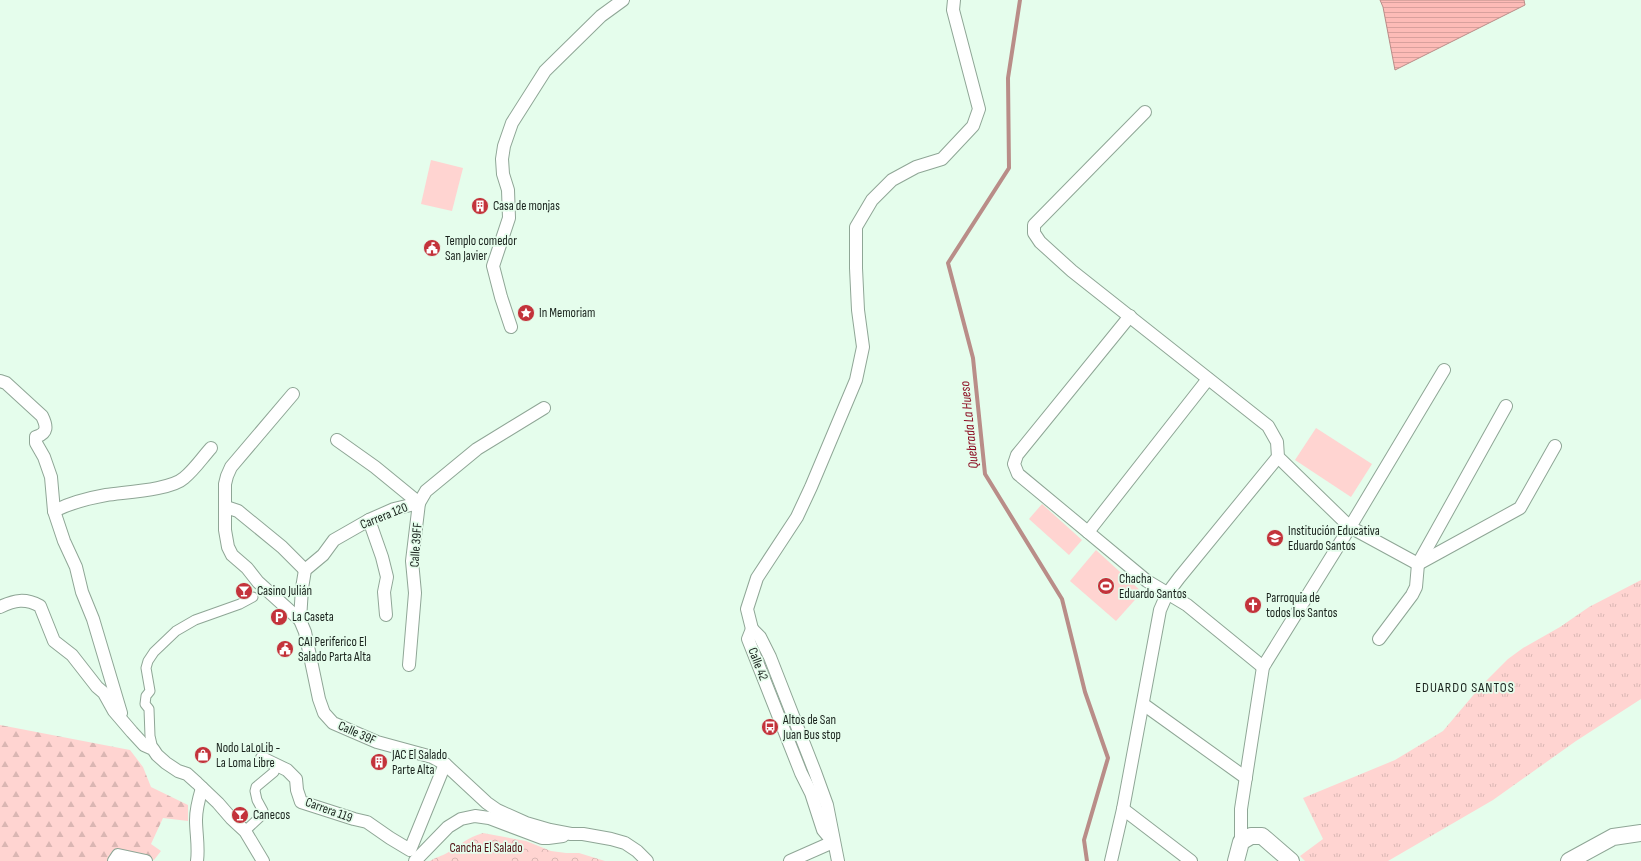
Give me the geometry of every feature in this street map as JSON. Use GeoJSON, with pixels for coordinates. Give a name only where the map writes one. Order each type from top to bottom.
{"type":"FeatureCollection","features":[{"type":"Feature","properties":{"kind":"street"},"geometry":{"type":"LineString","coordinates":[[511,328],[493,266],[509,218],[508,190],[503,174],[502,159],[504,146],[512,123],[546,71],[601,16],[623,0]]}},
{"type":"Feature","properties":{"kind":"street","name":"Calle 42"},"geometry":{"type":"LineString","coordinates":[[838,861],[827,805],[770,657],[760,637],[752,629],[747,609],[757,578],[797,517],[856,380],[863,347],[858,310],[856,227],[872,200],[892,180],[916,167],[942,159],[974,126],[978,110],[953,10],[954,0]]}},
{"type":"Feature","properties":{"kind":"street"},"geometry":{"type":"LineString","coordinates":[[1145,112],[1034,225],[1034,233],[1040,242],[1072,271],[1268,426],[1277,442],[1278,457],[1350,527],[1418,564]]}},
{"type":"Feature","properties":{"kind":"street"},"geometry":{"type":"LineString","coordinates":[[1130,316],[1017,455],[1014,464],[1018,474],[1147,581],[1187,605],[1264,667]]}},
{"type":"Feature","properties":{"kind":"street"},"geometry":{"type":"LineString","coordinates":[[1236,861],[1241,842],[1241,809],[1264,667],[1444,370]]}},
{"type":"Feature","properties":{"kind":"street"},"geometry":{"type":"LineString","coordinates":[[1088,532],[1208,379]]}},
{"type":"Feature","properties":{"kind":"street"},"geometry":{"type":"LineString","coordinates":[[0,382],[6,383],[42,416],[45,422],[45,431],[42,435],[36,437],[36,442],[44,457],[51,476],[54,511],[64,542],[76,566],[82,592],[93,619],[124,722]]}},
{"type":"Feature","properties":{"kind":"street","name":"Calle 39F"},"geometry":{"type":"LineString","coordinates":[[293,394],[231,467],[225,484],[226,507],[224,530],[226,542],[232,555],[247,568],[271,594],[300,620],[305,632],[319,699],[324,713],[333,722],[377,742],[432,757],[445,764],[486,803],[497,810],[526,823],[550,830],[572,834]]}},
{"type":"Feature","properties":{"kind":"street"},"geometry":{"type":"LineString","coordinates":[[1379,639],[1412,595],[1416,587],[1418,564],[1506,406]]}},
{"type":"Feature","properties":{"kind":"street","name":"Carrera 120"},"geometry":{"type":"LineString","coordinates":[[305,570],[323,556],[334,540],[369,520],[394,509],[419,503],[426,491],[477,449],[544,408]]}},
{"type":"Feature","properties":{"kind":"street"},"geometry":{"type":"LineString","coordinates":[[337,440],[375,467],[419,503]]}},
{"type":"Feature","properties":{"kind":"street"},"geometry":{"type":"LineString","coordinates":[[1418,564],[1520,508],[1555,446]]}},
{"type":"Feature","properties":{"kind":"street"},"geometry":{"type":"LineString","coordinates":[[54,511],[65,506],[105,495],[154,488],[184,479],[211,448]]}},
{"type":"Feature","properties":{"kind":"street"},"geometry":{"type":"LineString","coordinates":[[1111,861],[1123,809],[1160,610],[1167,594],[1278,457]]}},
{"type":"Feature","properties":{"kind":"street","name":"Calle 39FF"},"geometry":{"type":"LineString","coordinates":[[409,666],[415,593],[412,561],[419,503]]}},
{"type":"Feature","properties":{"kind":"street"},"geometry":{"type":"LineString","coordinates":[[226,507],[238,511],[287,552],[305,570],[300,620]]}},
{"type":"Feature","properties":{"kind":"street"},"geometry":{"type":"LineString","coordinates":[[369,520],[382,557],[387,577],[384,592],[386,615]]}},
{"type":"Feature","properties":{"kind":"street"},"geometry":{"type":"LineString","coordinates":[[253,597],[240,604],[210,614],[188,624],[176,631],[150,656],[146,668],[150,692],[146,696],[145,704],[149,709],[150,736],[153,749],[157,755],[178,771],[187,774],[218,803],[230,818],[245,831],[263,861]]}},
{"type":"Feature","properties":{"kind":"street"},"geometry":{"type":"LineString","coordinates":[[0,607],[16,600],[24,600],[40,606],[54,641],[72,655],[97,687],[104,693],[114,711],[144,745],[153,749]]}},
{"type":"Feature","properties":{"kind":"street"},"geometry":{"type":"LineString","coordinates":[[1143,704],[1246,778]]}},
{"type":"Feature","properties":{"kind":"street","name":"Carrera 119"},"geometry":{"type":"LineString","coordinates":[[262,758],[287,770],[296,779],[297,790],[301,802],[367,822],[413,855]]}},
{"type":"Feature","properties":{"kind":"street"},"geometry":{"type":"LineString","coordinates":[[413,855],[445,764]]}},
{"type":"Feature","properties":{"kind":"street"},"geometry":{"type":"LineString","coordinates":[[245,831],[261,816],[263,811],[257,800],[255,791],[256,787],[274,772],[277,765]]}},
{"type":"Feature","properties":{"kind":"street"},"geometry":{"type":"LineString","coordinates":[[197,861],[198,837],[196,820],[202,788]]}},
{"type":"Feature","properties":{"kind":"street"},"geometry":{"type":"LineString","coordinates":[[1123,809],[1191,861]]}},
{"type":"Feature","properties":{"kind":"street"},"geometry":{"type":"LineString","coordinates":[[413,855],[448,827],[461,819],[475,816],[489,818],[542,838],[582,834],[611,839],[625,843],[648,861]]}},
{"type":"Feature","properties":{"kind":"street"},"geometry":{"type":"LineString","coordinates":[[1576,859],[1613,838],[1641,833]]}},
{"type":"Feature","properties":{"kind":"street"},"geometry":{"type":"LineString","coordinates":[[1241,842],[1251,836],[1262,836],[1291,861]]}},
{"type":"Feature","properties":{"kind":"street"},"geometry":{"type":"LineString","coordinates":[[790,861],[834,842]]}},
{"type":"Feature","properties":{"kind":"street"},"geometry":{"type":"LineString","coordinates":[[114,861],[118,855],[146,861]]}},
{"type":"Feature","properties":{"kind":"green space"},"geometry":{"type":"Polygon","coordinates":[[[431,160],[463,168],[452,211],[421,204],[431,160]]]}},
{"type":"Feature","properties":{"kind":"green space"},"geometry":{"type":"Polygon","coordinates":[[[1316,428],[1372,464],[1351,497],[1295,460],[1316,428]]]}},
{"type":"Feature","properties":{"kind":"green space"},"geometry":{"type":"Polygon","coordinates":[[[1042,504],[1082,540],[1069,555],[1029,519],[1042,504]]]}},
{"type":"Feature","properties":{"kind":"green space","name":"Chacha Eduardo Santos"},"geometry":{"type":"Polygon","coordinates":[[[1096,550],[1142,592],[1116,621],[1070,581],[1096,550]]]}},
{"type":"Feature","properties":{"kind":"green space"},"geometry":{"type":"Polygon","coordinates":[[[1641,580],[1641,699],[1576,741],[1493,800],[1388,861],[1305,861],[1300,856],[1323,839],[1303,798],[1395,760],[1443,731],[1481,686],[1508,659],[1589,607],[1641,580]]]}},
{"type":"Feature","properties":{"kind":"green space"},"geometry":{"type":"Polygon","coordinates":[[[0,725],[130,750],[143,767],[151,787],[188,805],[188,821],[163,818],[151,844],[161,851],[154,860],[117,851],[108,861],[0,861],[0,725]]]}},
{"type":"Feature","properties":{"kind":"green space","name":"Cancha El Salado"},"geometry":{"type":"Polygon","coordinates":[[[483,833],[526,841],[551,851],[579,853],[605,861],[430,861],[447,853],[468,839],[483,833]]]}},
{"type":"Feature","properties":{"kind":"green space"},"geometry":{"type":"Polygon","coordinates":[[[472,849],[513,861],[469,861],[472,849]]]}},
{"type":"Feature","properties":{"kind":"shaded area"},"geometry":{"type":"Polygon","coordinates":[[[1380,0],[1524,0],[1525,5],[1395,70],[1383,7],[1380,0]]]}},
{"type":"Feature","properties":{"kind":"waterway","name":"Quebrada La Hueso"},"geometry":{"type":"LineString","coordinates":[[1020,0],[1008,78],[1009,168],[948,263],[973,358],[985,474],[1062,599],[1085,692],[1108,758],[1084,840],[1087,861]]}},
{"type":"Feature","properties":{"kind":"place","name":"Casa de monjas"},"geometry":{"type":"Point","coordinates":[480,206]}},
{"type":"Feature","properties":{"kind":"place","name":"Templo comedor San Javier"},"geometry":{"type":"Point","coordinates":[432,248]}},
{"type":"Feature","properties":{"kind":"place","name":"In Memoriam"},"geometry":{"type":"Point","coordinates":[526,313]}},
{"type":"Feature","properties":{"kind":"place","name":"Institución Educativa Eduardo Santos"},"geometry":{"type":"Point","coordinates":[1275,538]}},
{"type":"Feature","properties":{"kind":"place","name":"Chacha Eduardo Santos"},"geometry":{"type":"Point","coordinates":[1106,586]}},
{"type":"Feature","properties":{"kind":"place","name":"Casino Julián"},"geometry":{"type":"Point","coordinates":[244,591]}},
{"type":"Feature","properties":{"kind":"place","name":"Parroquia de todos los Santos"},"geometry":{"type":"Point","coordinates":[1253,605]}},
{"type":"Feature","properties":{"kind":"place","name":"La Caseta"},"geometry":{"type":"Point","coordinates":[279,617]}},
{"type":"Feature","properties":{"kind":"place","name":"CAI Periferico El Salado Parta Alta"},"geometry":{"type":"Point","coordinates":[285,649]}},
{"type":"Feature","properties":{"kind":"place","name":"Altos de San Juan Bus stop"},"geometry":{"type":"Point","coordinates":[770,727]}},
{"type":"Feature","properties":{"kind":"place","name":"Nodo LaLoLib - La Loma Libre"},"geometry":{"type":"Point","coordinates":[203,755]}},
{"type":"Feature","properties":{"kind":"place","name":"JAC El Salado Parte Alta"},"geometry":{"type":"Point","coordinates":[379,762]}},
{"type":"Feature","properties":{"kind":"place","name":"Canecos"},"geometry":{"type":"Point","coordinates":[240,815]}},
{"type":"Feature","properties":{"kind":"district","name":"EDUARDO SANTOS"},"geometry":{"type":"Point","coordinates":[1465,687]}}]}
